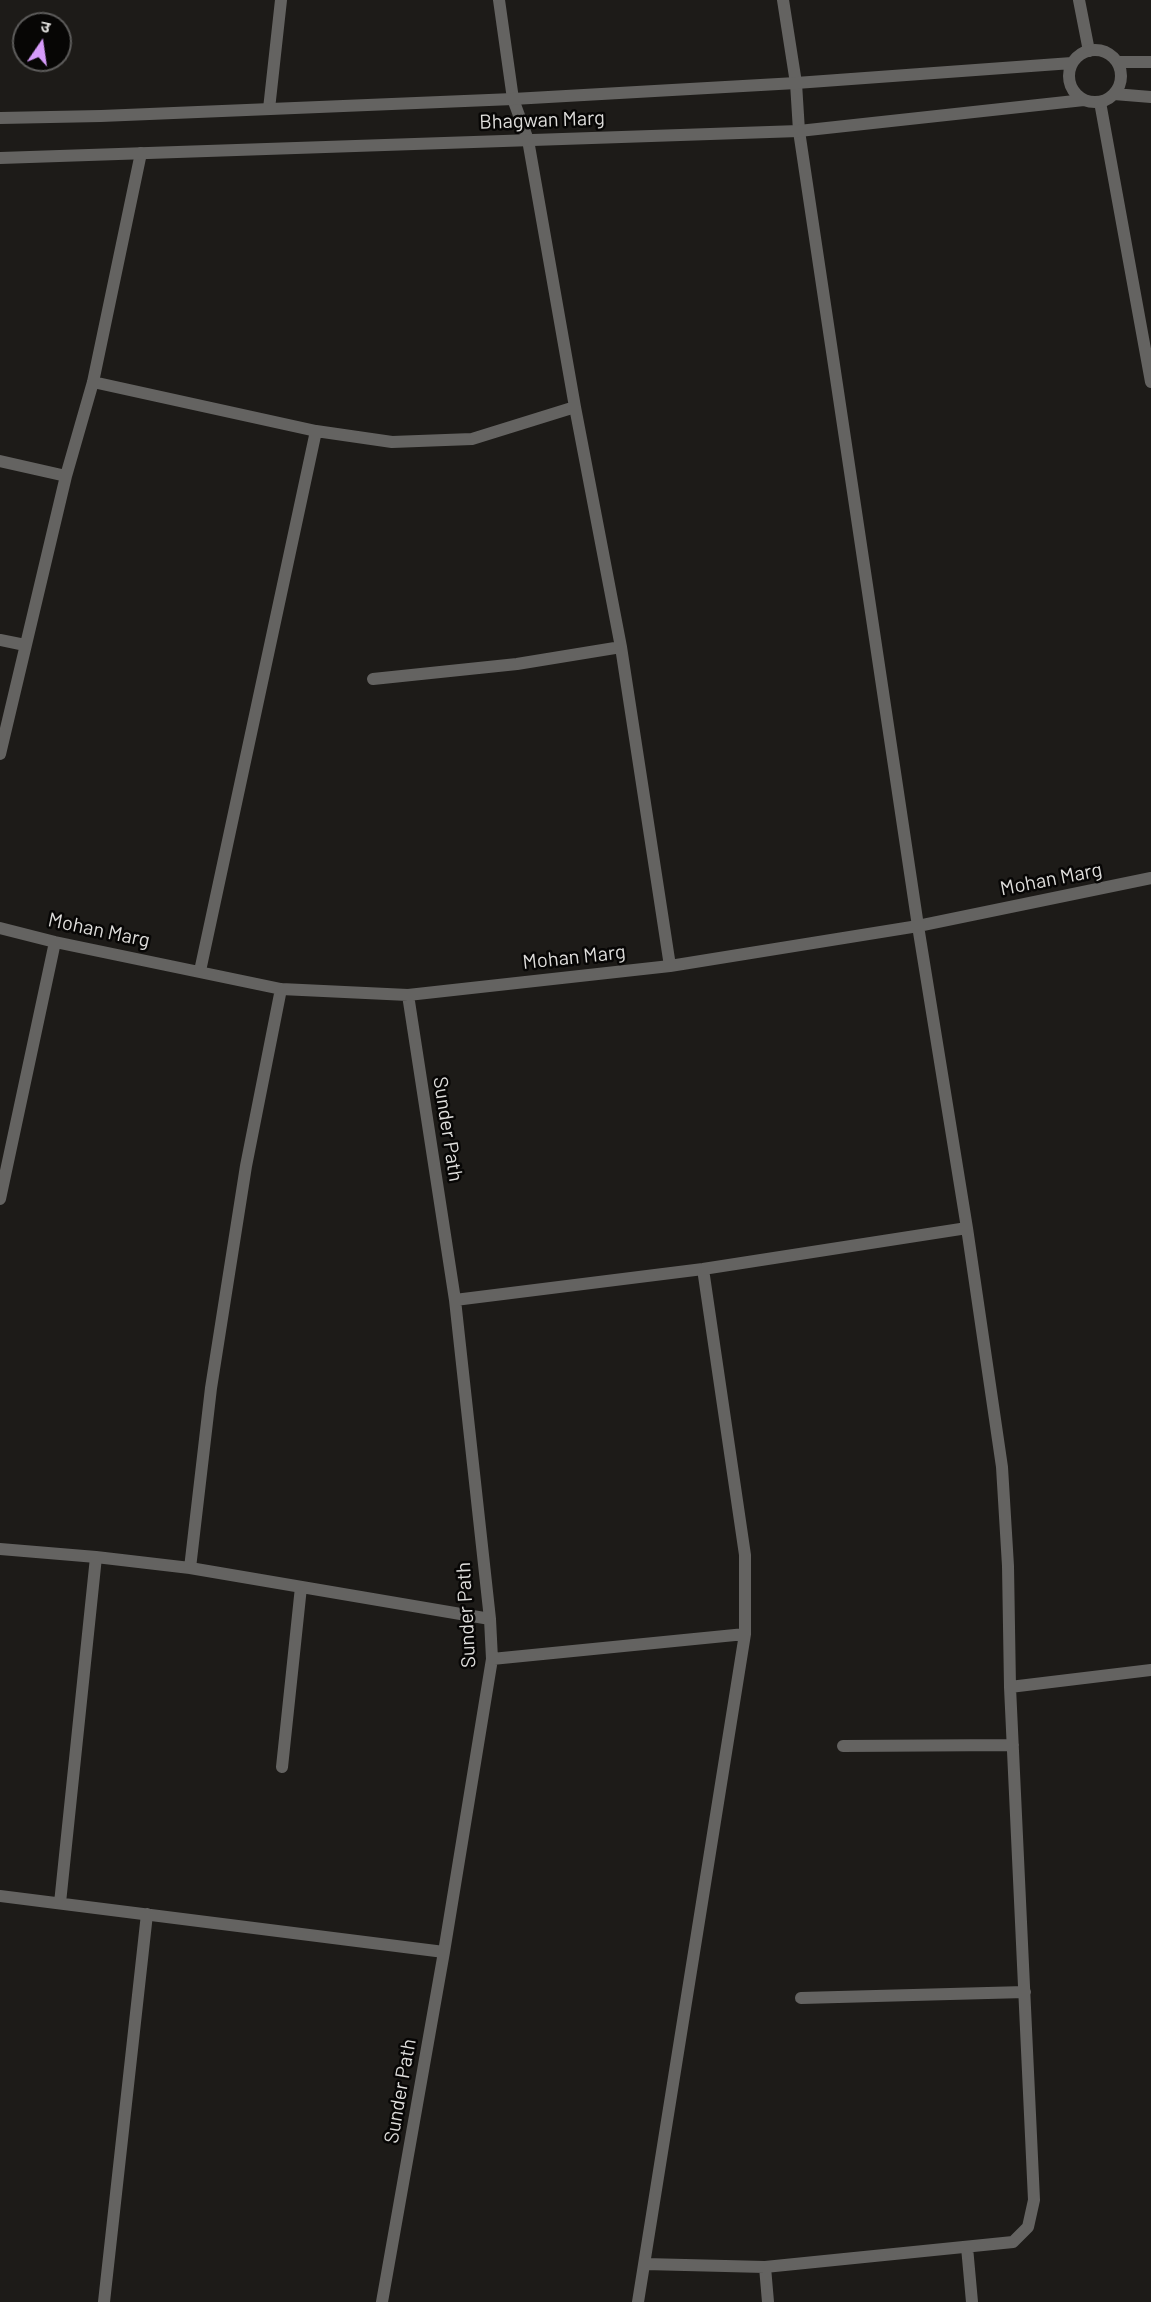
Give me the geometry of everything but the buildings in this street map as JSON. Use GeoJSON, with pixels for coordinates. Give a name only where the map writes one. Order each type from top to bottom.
{"type":"FeatureCollection","features":[{"type":"Feature","properties":{"kind":"street"},"geometry":{"type":"LineString","coordinates":[[269,109],[281,0]]}},
{"type":"Feature","properties":{"kind":"street"},"geometry":{"type":"LineString","coordinates":[[499,0],[513,99],[528,140],[575,407],[621,647],[670,966]]}},
{"type":"Feature","properties":{"kind":"street"},"geometry":{"type":"LineString","coordinates":[[645,2264],[765,2266],[1013,2242],[1028,2227],[1034,2200],[1002,1467],[799,131],[796,83],[783,0]]}},
{"type":"Feature","properties":{"kind":"street"},"geometry":{"type":"LineString","coordinates":[[1079,0],[1089,51]]}},
{"type":"Feature","properties":{"kind":"street"},"geometry":{"type":"LineString","coordinates":[[1118,62],[1121,80],[1114,94],[1100,102],[1084,100],[1077,94],[1069,80],[1072,63],[1078,56],[1089,51],[1104,51],[1118,62],[1151,62]]}},
{"type":"Feature","properties":{"kind":"street","name":"Bhagwan Marg"},"geometry":{"type":"LineString","coordinates":[[0,118],[513,99],[796,83],[1072,63]]}},
{"type":"Feature","properties":{"kind":"street"},"geometry":{"type":"LineString","coordinates":[[1114,94],[1151,97]]}},
{"type":"Feature","properties":{"kind":"street","name":"Bhagwan Marg"},"geometry":{"type":"LineString","coordinates":[[0,158],[799,131],[1084,100]]}},
{"type":"Feature","properties":{"kind":"street"},"geometry":{"type":"LineString","coordinates":[[1100,102],[1151,382]]}},
{"type":"Feature","properties":{"kind":"street"},"geometry":{"type":"LineString","coordinates":[[0,754],[66,476],[93,382],[141,153]]}},
{"type":"Feature","properties":{"kind":"street"},"geometry":{"type":"LineString","coordinates":[[93,382],[316,431],[392,442],[472,439],[575,407]]}},
{"type":"Feature","properties":{"kind":"street"},"geometry":{"type":"LineString","coordinates":[[200,971],[316,431]]}},
{"type":"Feature","properties":{"kind":"street"},"geometry":{"type":"LineString","coordinates":[[0,461],[66,476]]}},
{"type":"Feature","properties":{"kind":"street"},"geometry":{"type":"LineString","coordinates":[[0,640],[25,645]]}},
{"type":"Feature","properties":{"kind":"street"},"geometry":{"type":"LineString","coordinates":[[374,679],[517,664],[621,647]]}},
{"type":"Feature","properties":{"kind":"street","name":"Mohan Marg"},"geometry":{"type":"LineString","coordinates":[[0,928],[55,942],[281,990],[408,995],[670,966],[918,926],[1151,878]]}},
{"type":"Feature","properties":{"kind":"street"},"geometry":{"type":"LineString","coordinates":[[0,1199],[55,942]]}},
{"type":"Feature","properties":{"kind":"street"},"geometry":{"type":"LineString","coordinates":[[190,1568],[211,1388],[246,1166],[281,990]]}},
{"type":"Feature","properties":{"kind":"street","name":"Sunder Path"},"geometry":{"type":"LineString","coordinates":[[382,2302],[444,1952],[492,1659],[490,1619],[455,1300],[408,995]]}},
{"type":"Feature","properties":{"kind":"street"},"geometry":{"type":"LineString","coordinates":[[455,1300],[703,1269],[967,1228]]}},
{"type":"Feature","properties":{"kind":"street"},"geometry":{"type":"LineString","coordinates":[[638,2302],[746,1634],[745,1555],[703,1269]]}},
{"type":"Feature","properties":{"kind":"street"},"geometry":{"type":"LineString","coordinates":[[0,1549],[190,1568],[490,1619]]}},
{"type":"Feature","properties":{"kind":"street"},"geometry":{"type":"LineString","coordinates":[[60,1903],[96,1557]]}},
{"type":"Feature","properties":{"kind":"street"},"geometry":{"type":"LineString","coordinates":[[282,1767],[302,1587]]}},
{"type":"Feature","properties":{"kind":"street"},"geometry":{"type":"LineString","coordinates":[[492,1659],[746,1634]]}},
{"type":"Feature","properties":{"kind":"street"},"geometry":{"type":"LineString","coordinates":[[1010,1687],[1151,1670]]}},
{"type":"Feature","properties":{"kind":"street"},"geometry":{"type":"LineString","coordinates":[[843,1746],[1013,1745]]}},
{"type":"Feature","properties":{"kind":"street"},"geometry":{"type":"LineString","coordinates":[[0,1896],[444,1952]]}},
{"type":"Feature","properties":{"kind":"street"},"geometry":{"type":"LineString","coordinates":[[104,2302],[147,1914]]}},
{"type":"Feature","properties":{"kind":"street"},"geometry":{"type":"LineString","coordinates":[[801,1998],[1025,1992]]}},
{"type":"Feature","properties":{"kind":"street"},"geometry":{"type":"LineString","coordinates":[[967,2247],[972,2302]]}},
{"type":"Feature","properties":{"kind":"street"},"geometry":{"type":"LineString","coordinates":[[765,2266],[768,2302]]}}]}
